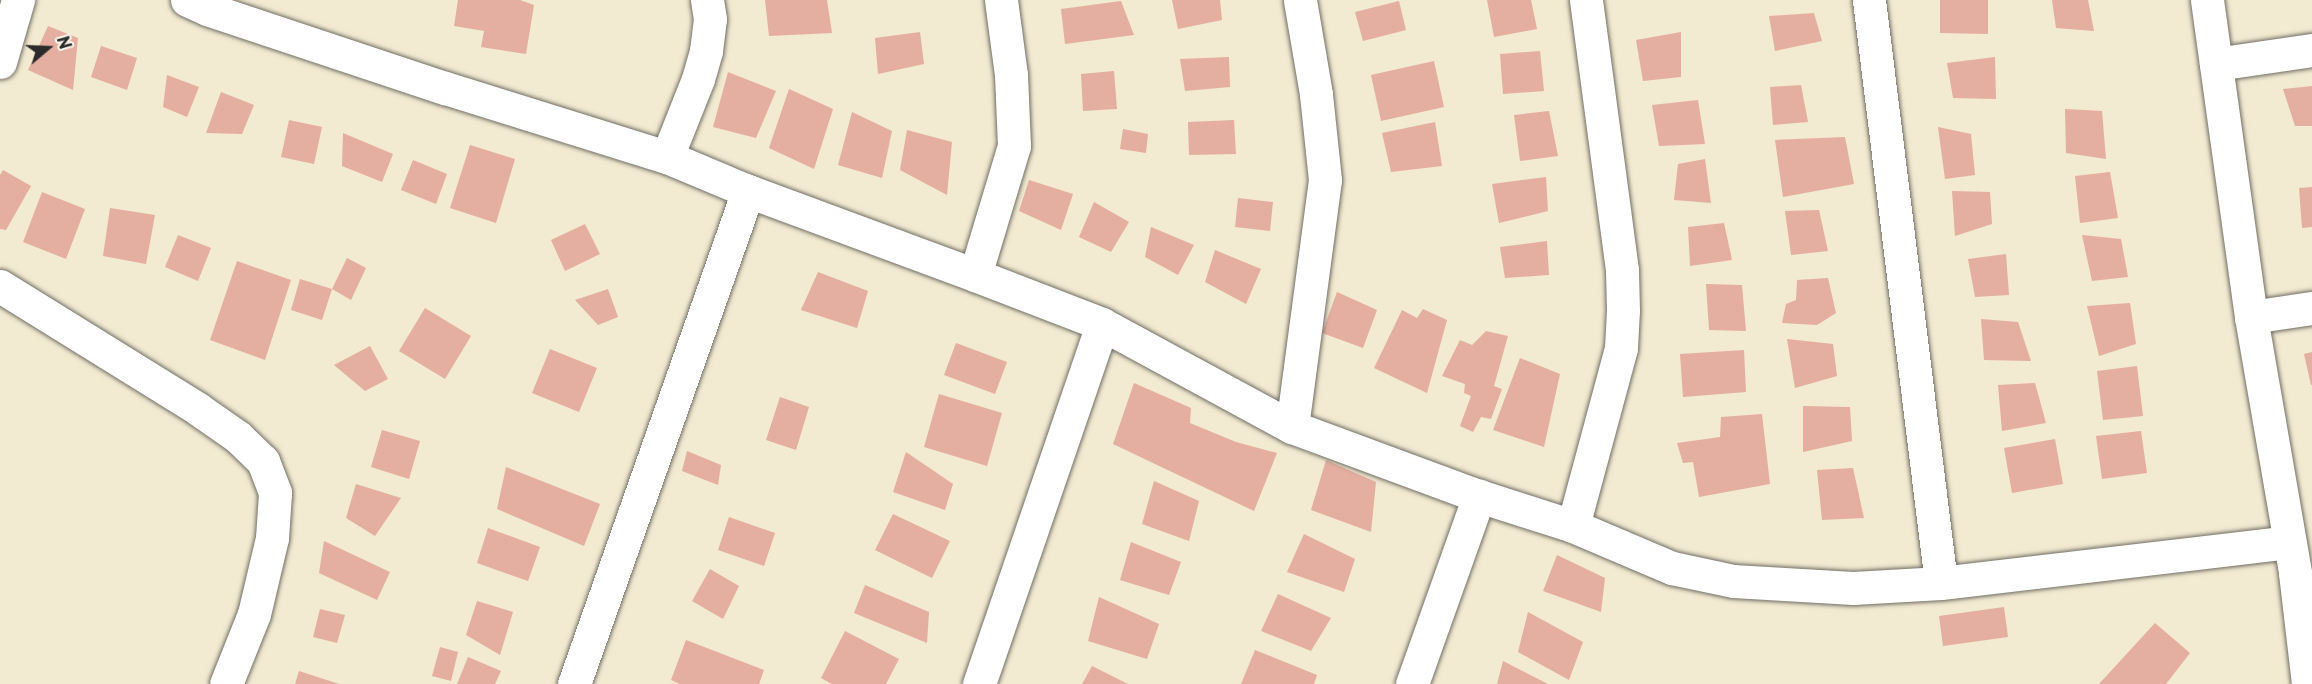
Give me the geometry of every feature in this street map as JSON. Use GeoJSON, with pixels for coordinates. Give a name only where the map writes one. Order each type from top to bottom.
{"type":"FeatureCollection","features":[{"type":"Feature","properties":{"kind":"street"},"geometry":{"type":"LineString","coordinates":[[0,62],[18,0]]}},
{"type":"Feature","properties":{"kind":"street"},"geometry":{"type":"LineString","coordinates":[[187,0],[207,9],[445,88],[667,157],[748,191],[1102,324],[1292,427],[1479,496],[1572,526],[1672,568],[1733,581],[1853,588],[1941,583],[2289,542]]}},
{"type":"Feature","properties":{"kind":"street"},"geometry":{"type":"LineString","coordinates":[[667,157],[698,80],[706,51],[710,19],[707,0]]}},
{"type":"Feature","properties":{"kind":"street"},"geometry":{"type":"LineString","coordinates":[[975,275],[1014,146],[1012,85],[1001,0]]}},
{"type":"Feature","properties":{"kind":"street"},"geometry":{"type":"LineString","coordinates":[[1292,427],[1325,180],[1316,94],[1300,0]]}},
{"type":"Feature","properties":{"kind":"street"},"geometry":{"type":"LineString","coordinates":[[1572,526],[1621,348],[1623,312],[1623,270],[1586,0]]}},
{"type":"Feature","properties":{"kind":"street"},"geometry":{"type":"LineString","coordinates":[[1869,0],[1941,583]]}},
{"type":"Feature","properties":{"kind":"street"},"geometry":{"type":"LineString","coordinates":[[2207,0],[2251,317],[2289,542],[2303,572],[2308,684]]}},
{"type":"Feature","properties":{"kind":"street"},"geometry":{"type":"LineString","coordinates":[[2216,64],[2312,50]]}},
{"type":"Feature","properties":{"kind":"street"},"geometry":{"type":"LineString","coordinates":[[574,684],[748,191]]}},
{"type":"Feature","properties":{"kind":"street"},"geometry":{"type":"LineString","coordinates":[[0,286],[198,409],[238,437],[263,461],[274,493],[272,538],[254,614],[226,684]]}},
{"type":"Feature","properties":{"kind":"street"},"geometry":{"type":"LineString","coordinates":[[2251,317],[2312,308]]}},
{"type":"Feature","properties":{"kind":"street"},"geometry":{"type":"LineString","coordinates":[[979,684],[1102,324]]}},
{"type":"Feature","properties":{"kind":"street"},"geometry":{"type":"LineString","coordinates":[[1412,684],[1479,496]]}},
{"type":"Feature","properties":{"kind":"building"},"geometry":{"type":"Polygon","coordinates":[[[458,0],[520,0],[534,5],[526,54],[481,47],[484,31],[454,26],[458,0]]]}},
{"type":"Feature","properties":{"kind":"building"},"geometry":{"type":"Polygon","coordinates":[[[765,0],[827,0],[832,33],[769,36],[765,0]]]}},
{"type":"Feature","properties":{"kind":"building"},"geometry":{"type":"Polygon","coordinates":[[[1172,0],[1220,0],[1222,20],[1178,29],[1172,0]]]}},
{"type":"Feature","properties":{"kind":"building"},"geometry":{"type":"Polygon","coordinates":[[[1487,0],[1531,0],[1537,29],[1494,37],[1487,0]]]}},
{"type":"Feature","properties":{"kind":"building"},"geometry":{"type":"Polygon","coordinates":[[[1940,0],[1988,0],[1988,34],[1940,33],[1940,0]]]}},
{"type":"Feature","properties":{"kind":"building"},"geometry":{"type":"Polygon","coordinates":[[[2052,0],[2088,0],[2094,31],[2056,28],[2052,0]]]}},
{"type":"Feature","properties":{"kind":"building"},"geometry":{"type":"Polygon","coordinates":[[[1121,1],[1134,35],[1065,44],[1061,9],[1121,1]]]}},
{"type":"Feature","properties":{"kind":"building"},"geometry":{"type":"Polygon","coordinates":[[[1399,1],[1406,30],[1363,41],[1355,12],[1399,1]]]}},
{"type":"Feature","properties":{"kind":"building"},"geometry":{"type":"Polygon","coordinates":[[[1814,13],[1822,41],[1775,51],[1769,16],[1814,13]]]}},
{"type":"Feature","properties":{"kind":"building"},"geometry":{"type":"Polygon","coordinates":[[[48,26],[78,38],[73,90],[28,70],[48,26]]]}},
{"type":"Feature","properties":{"kind":"building"},"geometry":{"type":"Polygon","coordinates":[[[920,32],[924,64],[878,74],[875,38],[920,32]]]}},
{"type":"Feature","properties":{"kind":"building"},"geometry":{"type":"Polygon","coordinates":[[[1681,32],[1681,77],[1643,81],[1636,40],[1681,32]]]}},
{"type":"Feature","properties":{"kind":"building"},"geometry":{"type":"Polygon","coordinates":[[[101,46],[137,58],[127,90],[91,77],[101,46]]]}},
{"type":"Feature","properties":{"kind":"building"},"geometry":{"type":"Polygon","coordinates":[[[1540,51],[1544,91],[1503,94],[1500,54],[1540,51]]]}},
{"type":"Feature","properties":{"kind":"building"},"geometry":{"type":"Polygon","coordinates":[[[1229,57],[1230,87],[1185,91],[1180,59],[1229,57]]]}},
{"type":"Feature","properties":{"kind":"building"},"geometry":{"type":"Polygon","coordinates":[[[1995,57],[1996,99],[1953,98],[1947,63],[1995,57]]]}},
{"type":"Feature","properties":{"kind":"building"},"geometry":{"type":"Polygon","coordinates":[[[1434,61],[1444,107],[1381,121],[1371,75],[1434,61]]]}},
{"type":"Feature","properties":{"kind":"building"},"geometry":{"type":"Polygon","coordinates":[[[1114,71],[1117,109],[1083,111],[1081,74],[1114,71]]]}},
{"type":"Feature","properties":{"kind":"building"},"geometry":{"type":"Polygon","coordinates":[[[728,72],[776,91],[756,138],[713,127],[728,72]]]}},
{"type":"Feature","properties":{"kind":"building"},"geometry":{"type":"Polygon","coordinates":[[[167,75],[199,87],[187,117],[163,107],[167,75]]]}},
{"type":"Feature","properties":{"kind":"building"},"geometry":{"type":"Polygon","coordinates":[[[1801,85],[1808,122],[1773,125],[1770,87],[1801,85]]]}},
{"type":"Feature","properties":{"kind":"building"},"geometry":{"type":"Polygon","coordinates":[[[2312,86],[2312,126],[2295,126],[2283,89],[2312,86]]]}},
{"type":"Feature","properties":{"kind":"building"},"geometry":{"type":"Polygon","coordinates":[[[789,89],[833,109],[814,169],[769,148],[789,89]]]}},
{"type":"Feature","properties":{"kind":"building"},"geometry":{"type":"Polygon","coordinates":[[[221,92],[254,105],[242,134],[206,133],[221,92]]]}},
{"type":"Feature","properties":{"kind":"building"},"geometry":{"type":"Polygon","coordinates":[[[1698,100],[1705,144],[1659,146],[1652,105],[1698,100]]]}},
{"type":"Feature","properties":{"kind":"building"},"geometry":{"type":"Polygon","coordinates":[[[2065,109],[2102,111],[2106,159],[2066,153],[2065,109]]]}},
{"type":"Feature","properties":{"kind":"building"},"geometry":{"type":"Polygon","coordinates":[[[1549,111],[1558,156],[1520,161],[1514,115],[1549,111]]]}},
{"type":"Feature","properties":{"kind":"building"},"geometry":{"type":"Polygon","coordinates":[[[852,112],[892,131],[882,178],[838,165],[852,112]]]}},
{"type":"Feature","properties":{"kind":"building"},"geometry":{"type":"Polygon","coordinates":[[[289,120],[322,127],[314,164],[281,157],[289,120]]]}},
{"type":"Feature","properties":{"kind":"building"},"geometry":{"type":"Polygon","coordinates":[[[1234,120],[1236,154],[1189,155],[1188,122],[1234,120]]]}},
{"type":"Feature","properties":{"kind":"building"},"geometry":{"type":"Polygon","coordinates":[[[1435,122],[1442,166],[1391,172],[1382,133],[1435,122]]]}},
{"type":"Feature","properties":{"kind":"building"},"geometry":{"type":"Polygon","coordinates":[[[1938,127],[1971,134],[1975,175],[1945,179],[1938,127]]]}},
{"type":"Feature","properties":{"kind":"building"},"geometry":{"type":"Polygon","coordinates":[[[1123,129],[1148,134],[1146,153],[1120,149],[1123,129]]]}},
{"type":"Feature","properties":{"kind":"building"},"geometry":{"type":"Polygon","coordinates":[[[907,130],[952,142],[947,195],[900,170],[907,130]]]}},
{"type":"Feature","properties":{"kind":"building"},"geometry":{"type":"Polygon","coordinates":[[[343,133],[393,154],[382,182],[342,166],[343,133]]]}},
{"type":"Feature","properties":{"kind":"building"},"geometry":{"type":"Polygon","coordinates":[[[1845,137],[1854,184],[1783,197],[1775,140],[1845,137]]]}},
{"type":"Feature","properties":{"kind":"building"},"geometry":{"type":"Polygon","coordinates":[[[470,145],[515,159],[496,223],[450,208],[470,145]]]}},
{"type":"Feature","properties":{"kind":"building"},"geometry":{"type":"Polygon","coordinates":[[[1705,159],[1711,203],[1674,200],[1678,164],[1705,159]]]}},
{"type":"Feature","properties":{"kind":"building"},"geometry":{"type":"Polygon","coordinates":[[[413,160],[447,174],[436,204],[401,190],[413,160]]]}},
{"type":"Feature","properties":{"kind":"building"},"geometry":{"type":"Polygon","coordinates":[[[3,170],[31,186],[6,230],[0,229],[0,175],[3,170]]]}},
{"type":"Feature","properties":{"kind":"building"},"geometry":{"type":"Polygon","coordinates":[[[2110,172],[2118,218],[2080,223],[2075,176],[2110,172]]]}},
{"type":"Feature","properties":{"kind":"building"},"geometry":{"type":"Polygon","coordinates":[[[1546,177],[1548,211],[1499,223],[1492,184],[1546,177]]]}},
{"type":"Feature","properties":{"kind":"building"},"geometry":{"type":"Polygon","coordinates":[[[1029,180],[1073,194],[1061,230],[1019,211],[1029,180]]]}},
{"type":"Feature","properties":{"kind":"building"},"geometry":{"type":"Polygon","coordinates":[[[2312,187],[2312,227],[2302,228],[2299,188],[2312,187]]]}},
{"type":"Feature","properties":{"kind":"building"},"geometry":{"type":"Polygon","coordinates":[[[1952,191],[1990,192],[1992,224],[1955,236],[1952,191]]]}},
{"type":"Feature","properties":{"kind":"building"},"geometry":{"type":"Polygon","coordinates":[[[42,192],[85,209],[66,259],[23,242],[42,192]]]}},
{"type":"Feature","properties":{"kind":"building"},"geometry":{"type":"Polygon","coordinates":[[[1238,198],[1273,202],[1270,231],[1235,227],[1238,198]]]}},
{"type":"Feature","properties":{"kind":"building"},"geometry":{"type":"Polygon","coordinates":[[[1094,202],[1129,222],[1111,252],[1079,237],[1094,202]]]}},
{"type":"Feature","properties":{"kind":"building"},"geometry":{"type":"Polygon","coordinates":[[[110,208],[155,215],[146,264],[103,256],[110,208]]]}},
{"type":"Feature","properties":{"kind":"building"},"geometry":{"type":"Polygon","coordinates":[[[1819,210],[1828,251],[1791,255],[1785,211],[1819,210]]]}},
{"type":"Feature","properties":{"kind":"building"},"geometry":{"type":"Polygon","coordinates":[[[1724,223],[1732,260],[1690,266],[1688,227],[1724,223]]]}},
{"type":"Feature","properties":{"kind":"building"},"geometry":{"type":"Polygon","coordinates":[[[585,224],[600,254],[565,271],[551,240],[585,224]]]}},
{"type":"Feature","properties":{"kind":"building"},"geometry":{"type":"Polygon","coordinates":[[[1151,227],[1194,245],[1178,275],[1145,257],[1151,227]]]}},
{"type":"Feature","properties":{"kind":"building"},"geometry":{"type":"Polygon","coordinates":[[[178,235],[211,248],[198,281],[165,267],[178,235]]]}},
{"type":"Feature","properties":{"kind":"building"},"geometry":{"type":"Polygon","coordinates":[[[2082,235],[2121,239],[2128,277],[2092,281],[2082,235]]]}},
{"type":"Feature","properties":{"kind":"building"},"geometry":{"type":"Polygon","coordinates":[[[1547,241],[1549,275],[1505,278],[1500,247],[1547,241]]]}},
{"type":"Feature","properties":{"kind":"building"},"geometry":{"type":"Polygon","coordinates":[[[1215,250],[1261,269],[1246,304],[1205,282],[1215,250]]]}},
{"type":"Feature","properties":{"kind":"building"},"geometry":{"type":"Polygon","coordinates":[[[2006,254],[2009,295],[1975,297],[1968,259],[2006,254]]]}},
{"type":"Feature","properties":{"kind":"building"},"geometry":{"type":"Polygon","coordinates":[[[347,258],[366,268],[351,300],[332,289],[347,258]]]}},
{"type":"Feature","properties":{"kind":"building"},"geometry":{"type":"Polygon","coordinates":[[[237,261],[291,280],[265,360],[210,340],[237,261]]]}},
{"type":"Feature","properties":{"kind":"building"},"geometry":{"type":"Polygon","coordinates":[[[818,272],[868,291],[857,328],[801,310],[818,272]]]}},
{"type":"Feature","properties":{"kind":"building"},"geometry":{"type":"Polygon","coordinates":[[[1828,278],[1836,313],[1817,325],[1782,323],[1786,304],[1796,300],[1797,280],[1828,278]]]}},
{"type":"Feature","properties":{"kind":"building"},"geometry":{"type":"Polygon","coordinates":[[[300,279],[332,289],[322,320],[291,310],[300,279]]]}},
{"type":"Feature","properties":{"kind":"building"},"geometry":{"type":"Polygon","coordinates":[[[1706,284],[1742,285],[1746,331],[1709,330],[1706,284]]]}},
{"type":"Feature","properties":{"kind":"building"},"geometry":{"type":"Polygon","coordinates":[[[608,289],[618,317],[598,325],[575,300],[608,289]]]}},
{"type":"Feature","properties":{"kind":"building"},"geometry":{"type":"Polygon","coordinates":[[[1337,292],[1377,310],[1363,348],[1322,333],[1337,292]]]}},
{"type":"Feature","properties":{"kind":"building"},"geometry":{"type":"Polygon","coordinates":[[[2130,303],[2136,344],[2099,356],[2087,306],[2130,303]]]}},
{"type":"Feature","properties":{"kind":"building"},"geometry":{"type":"Polygon","coordinates":[[[425,308],[471,336],[445,379],[399,351],[425,308]]]}},
{"type":"Feature","properties":{"kind":"building"},"geometry":{"type":"Polygon","coordinates":[[[1423,309],[1447,320],[1427,393],[1374,368],[1402,310],[1417,318],[1423,309]]]}},
{"type":"Feature","properties":{"kind":"building"},"geometry":{"type":"Polygon","coordinates":[[[1981,319],[2018,322],[2031,361],[1984,360],[1981,319]]]}},
{"type":"Feature","properties":{"kind":"building"},"geometry":{"type":"Polygon","coordinates":[[[1486,331],[1508,336],[1494,386],[1502,389],[1491,419],[1481,417],[1473,432],[1460,426],[1471,396],[1464,393],[1465,384],[1442,376],[1460,340],[1472,345],[1486,331]]]}},
{"type":"Feature","properties":{"kind":"building"},"geometry":{"type":"Polygon","coordinates":[[[1787,339],[1833,344],[1837,376],[1795,388],[1787,339]]]}},
{"type":"Feature","properties":{"kind":"building"},"geometry":{"type":"Polygon","coordinates":[[[956,343],[1007,362],[995,394],[944,375],[956,343]]]}},
{"type":"Feature","properties":{"kind":"building"},"geometry":{"type":"Polygon","coordinates":[[[370,346],[388,379],[365,391],[334,365],[370,346]]]}},
{"type":"Feature","properties":{"kind":"building"},"geometry":{"type":"Polygon","coordinates":[[[550,349],[597,368],[579,412],[532,393],[550,349]]]}},
{"type":"Feature","properties":{"kind":"building"},"geometry":{"type":"Polygon","coordinates":[[[1744,350],[1746,392],[1683,397],[1680,354],[1744,350]]]}},
{"type":"Feature","properties":{"kind":"building"},"geometry":{"type":"Polygon","coordinates":[[[2312,352],[2312,385],[2311,385],[2304,354],[2312,352]]]}},
{"type":"Feature","properties":{"kind":"building"},"geometry":{"type":"Polygon","coordinates":[[[1520,358],[1560,374],[1544,447],[1493,430],[1520,358]]]}},
{"type":"Feature","properties":{"kind":"building"},"geometry":{"type":"Polygon","coordinates":[[[2137,366],[2143,416],[2103,420],[2097,371],[2137,366]]]}},
{"type":"Feature","properties":{"kind":"building"},"geometry":{"type":"Polygon","coordinates":[[[1134,383],[1191,408],[1190,423],[1236,442],[1277,453],[1254,511],[1113,444],[1134,383]]]}},
{"type":"Feature","properties":{"kind":"building"},"geometry":{"type":"Polygon","coordinates":[[[2035,383],[2046,423],[2002,431],[1998,385],[2035,383]]]}},
{"type":"Feature","properties":{"kind":"building"},"geometry":{"type":"Polygon","coordinates":[[[939,394],[1002,413],[987,466],[924,447],[939,394]]]}},
{"type":"Feature","properties":{"kind":"building"},"geometry":{"type":"Polygon","coordinates":[[[780,397],[809,407],[796,450],[766,440],[780,397]]]}},
{"type":"Feature","properties":{"kind":"building"},"geometry":{"type":"Polygon","coordinates":[[[1803,406],[1850,407],[1852,441],[1803,452],[1803,406]]]}},
{"type":"Feature","properties":{"kind":"building"},"geometry":{"type":"Polygon","coordinates":[[[1762,414],[1770,484],[1699,497],[1693,462],[1683,463],[1677,443],[1720,437],[1721,417],[1762,414]]]}},
{"type":"Feature","properties":{"kind":"building"},"geometry":{"type":"Polygon","coordinates":[[[382,430],[420,441],[409,479],[371,467],[382,430]]]}},
{"type":"Feature","properties":{"kind":"building"},"geometry":{"type":"Polygon","coordinates":[[[2141,431],[2147,473],[2102,479],[2096,436],[2141,431]]]}},
{"type":"Feature","properties":{"kind":"building"},"geometry":{"type":"Polygon","coordinates":[[[2055,439],[2063,484],[2012,493],[2004,448],[2055,439]]]}},
{"type":"Feature","properties":{"kind":"building"},"geometry":{"type":"Polygon","coordinates":[[[687,451],[721,465],[718,485],[682,471],[687,451]]]}},
{"type":"Feature","properties":{"kind":"building"},"geometry":{"type":"Polygon","coordinates":[[[906,452],[953,484],[945,510],[893,492],[906,452]]]}},
{"type":"Feature","properties":{"kind":"building"},"geometry":{"type":"Polygon","coordinates":[[[1326,460],[1376,482],[1371,532],[1311,510],[1326,460]]]}},
{"type":"Feature","properties":{"kind":"building"},"geometry":{"type":"Polygon","coordinates":[[[506,467],[600,504],[584,546],[497,509],[506,467]]]}},
{"type":"Feature","properties":{"kind":"building"},"geometry":{"type":"Polygon","coordinates":[[[1853,468],[1864,518],[1822,520],[1817,470],[1853,468]]]}},
{"type":"Feature","properties":{"kind":"building"},"geometry":{"type":"Polygon","coordinates":[[[1154,481],[1199,501],[1189,541],[1142,524],[1154,481]]]}},
{"type":"Feature","properties":{"kind":"building"},"geometry":{"type":"Polygon","coordinates":[[[356,484],[401,498],[375,536],[346,518],[356,484]]]}},
{"type":"Feature","properties":{"kind":"building"},"geometry":{"type":"Polygon","coordinates":[[[893,514],[950,541],[932,578],[875,550],[893,514]]]}},
{"type":"Feature","properties":{"kind":"building"},"geometry":{"type":"Polygon","coordinates":[[[729,517],[775,533],[764,566],[718,550],[729,517]]]}},
{"type":"Feature","properties":{"kind":"building"},"geometry":{"type":"Polygon","coordinates":[[[488,528],[540,547],[528,581],[477,563],[488,528]]]}},
{"type":"Feature","properties":{"kind":"building"},"geometry":{"type":"Polygon","coordinates":[[[1304,534],[1355,559],[1344,592],[1287,572],[1304,534]]]}},
{"type":"Feature","properties":{"kind":"building"},"geometry":{"type":"Polygon","coordinates":[[[324,541],[390,572],[377,600],[319,573],[324,541]]]}},
{"type":"Feature","properties":{"kind":"building"},"geometry":{"type":"Polygon","coordinates":[[[1131,542],[1181,562],[1169,595],[1120,580],[1131,542]]]}},
{"type":"Feature","properties":{"kind":"building"},"geometry":{"type":"Polygon","coordinates":[[[1557,555],[1605,578],[1601,612],[1543,591],[1557,555]]]}},
{"type":"Feature","properties":{"kind":"building"},"geometry":{"type":"Polygon","coordinates":[[[710,569],[739,586],[723,619],[692,601],[710,569]]]}},
{"type":"Feature","properties":{"kind":"building"},"geometry":{"type":"Polygon","coordinates":[[[865,585],[929,612],[927,643],[854,613],[865,585]]]}},
{"type":"Feature","properties":{"kind":"building"},"geometry":{"type":"Polygon","coordinates":[[[1278,594],[1331,618],[1311,651],[1261,631],[1278,594]]]}},
{"type":"Feature","properties":{"kind":"building"},"geometry":{"type":"Polygon","coordinates":[[[1099,597],[1159,624],[1147,659],[1088,641],[1099,597]]]}},
{"type":"Feature","properties":{"kind":"building"},"geometry":{"type":"Polygon","coordinates":[[[477,601],[513,612],[500,655],[466,635],[477,601]]]}},
{"type":"Feature","properties":{"kind":"building"},"geometry":{"type":"Polygon","coordinates":[[[2004,607],[2008,637],[1943,646],[1939,616],[2004,607]]]}},
{"type":"Feature","properties":{"kind":"building"},"geometry":{"type":"Polygon","coordinates":[[[320,609],[345,615],[337,643],[313,637],[320,609]]]}},
{"type":"Feature","properties":{"kind":"building"},"geometry":{"type":"Polygon","coordinates":[[[1528,612],[1583,642],[1569,680],[1518,652],[1528,612]]]}},
{"type":"Feature","properties":{"kind":"building"},"geometry":{"type":"Polygon","coordinates":[[[2155,623],[2190,653],[2166,684],[2099,684],[2155,623]]]}},
{"type":"Feature","properties":{"kind":"building"},"geometry":{"type":"Polygon","coordinates":[[[845,631],[899,659],[886,684],[832,684],[821,678],[845,631]]]}},
{"type":"Feature","properties":{"kind":"building"},"geometry":{"type":"Polygon","coordinates":[[[686,640],[764,670],[759,684],[680,684],[671,680],[686,640]]]}},
{"type":"Feature","properties":{"kind":"building"},"geometry":{"type":"Polygon","coordinates":[[[440,647],[458,652],[451,681],[432,676],[440,647]]]}},
{"type":"Feature","properties":{"kind":"building"},"geometry":{"type":"Polygon","coordinates":[[[1255,650],[1317,675],[1314,684],[1241,684],[1255,650]]]}},
{"type":"Feature","properties":{"kind":"building"},"geometry":{"type":"Polygon","coordinates":[[[468,657],[501,671],[495,684],[457,684],[468,657]]]}},
{"type":"Feature","properties":{"kind":"building"},"geometry":{"type":"Polygon","coordinates":[[[1503,661],[1548,684],[1497,684],[1503,661]]]}},
{"type":"Feature","properties":{"kind":"building"},"geometry":{"type":"Polygon","coordinates":[[[1092,666],[1128,684],[1082,684],[1092,666]]]}},
{"type":"Feature","properties":{"kind":"building"},"geometry":{"type":"Polygon","coordinates":[[[299,671],[339,684],[295,684],[299,671]]]}}]}
